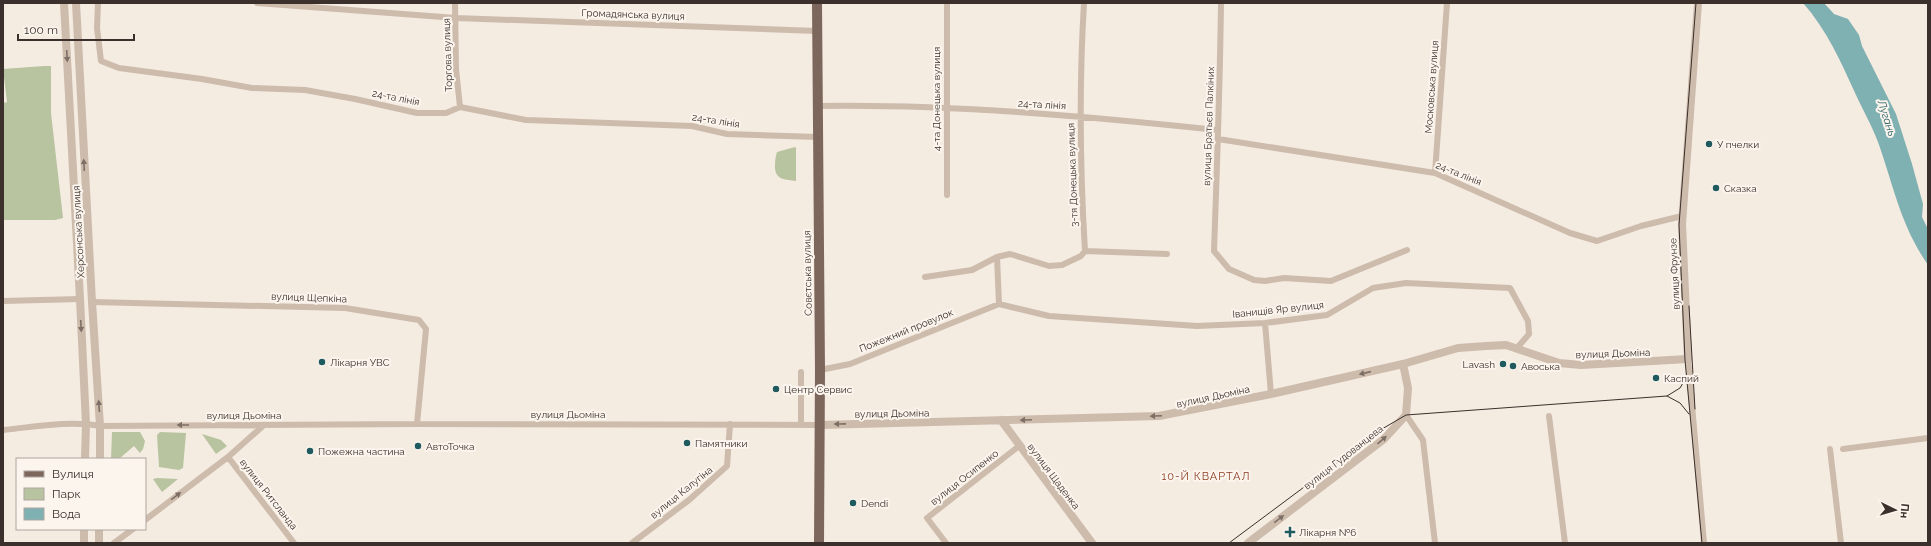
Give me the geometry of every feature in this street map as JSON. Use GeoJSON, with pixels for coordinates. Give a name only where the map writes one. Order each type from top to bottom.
{"type":"FeatureCollection","features":[{"type":"Feature","properties":{"kind":"main road","name":"Совєтська вулиця"},"geometry":{"type":"LineString","coordinates":[[817,3],[820,370],[819,543]]}},
{"type":"Feature","properties":{"kind":"street","name":"Херсонська вулиця"},"geometry":{"type":"LineString","coordinates":[[64,3],[86,424],[85,458]]}},
{"type":"Feature","properties":{"kind":"street","name":"Херсонська вулиця"},"geometry":{"type":"LineString","coordinates":[[76,3],[100,426],[100,458]]}},
{"type":"Feature","properties":{"kind":"street","name":"24-та лінія"},"geometry":{"type":"LineString","coordinates":[[98,3],[97,28],[101,61],[119,68],[202,79],[252,88],[305,90],[355,99],[416,113],[446,112],[460,107],[526,120],[692,126],[727,134],[818,137]]}},
{"type":"Feature","properties":{"kind":"street","name":"Громадянська вулиця"},"geometry":{"type":"LineString","coordinates":[[257,3],[456,18],[817,31]]}},
{"type":"Feature","properties":{"kind":"street","name":"Торгова вулиця"},"geometry":{"type":"LineString","coordinates":[[455,3],[456,69],[460,107]]}},
{"type":"Feature","properties":{"kind":"street","name":"4-та Донецька вулиця"},"geometry":{"type":"LineString","coordinates":[[947,3],[947,195]]}},
{"type":"Feature","properties":{"kind":"street","name":"3-тя Донецька вулиця"},"geometry":{"type":"LineString","coordinates":[[1084,3],[1080,116],[1085,251]]}},
{"type":"Feature","properties":{"kind":"street","name":"вулиця Братьєв Палкіних"},"geometry":{"type":"LineString","coordinates":[[1221,3],[1220,95],[1217,130],[1214,250],[1229,269],[1254,280],[1265,281],[1284,278],[1331,281],[1407,250]]}},
{"type":"Feature","properties":{"kind":"street","name":"Московська вулиця"},"geometry":{"type":"LineString","coordinates":[[1435,173],[1447,3]]}},
{"type":"Feature","properties":{"kind":"street","name":"вулиця Фрунзе"},"geometry":{"type":"LineString","coordinates":[[1698,3],[1682,216],[1688,360],[1704,543]]}},
{"type":"Feature","properties":{"kind":"street","name":"24-та лінія"},"geometry":{"type":"LineString","coordinates":[[818,106],[946,108],[1080,116],[1217,130]]}},
{"type":"Feature","properties":{"kind":"street","name":"24-та лінія"},"geometry":{"type":"LineString","coordinates":[[1218,138],[1435,173],[1570,233],[1598,241],[1641,226],[1682,216]]}},
{"type":"Feature","properties":{"kind":"street"},"geometry":{"type":"LineString","coordinates":[[925,277],[972,270],[997,257],[1010,254],[1049,266],[1062,265],[1081,256],[1085,251],[1167,254]]}},
{"type":"Feature","properties":{"kind":"street"},"geometry":{"type":"LineString","coordinates":[[997,257],[999,304]]}},
{"type":"Feature","properties":{"kind":"street","name":"Іванищів Яр вулиця"},"geometry":{"type":"LineString","coordinates":[[999,304],[1049,316],[1197,326],[1265,323],[1327,316],[1373,288],[1406,283],[1510,288],[1528,321],[1529,334],[1517,348]]}},
{"type":"Feature","properties":{"kind":"street"},"geometry":{"type":"LineString","coordinates":[[3,301],[80,298]]}},
{"type":"Feature","properties":{"kind":"street","name":"вулиця Щепкіна"},"geometry":{"type":"LineString","coordinates":[[92,302],[345,308],[419,320],[426,329],[418,424]]}},
{"type":"Feature","properties":{"kind":"street","name":"Пожежний провулок"},"geometry":{"type":"LineString","coordinates":[[820,370],[850,364],[999,304]]}},
{"type":"Feature","properties":{"kind":"street"},"geometry":{"type":"LineString","coordinates":[[1265,323],[1271,394]]}},
{"type":"Feature","properties":{"kind":"street","name":"вулиця Дьоміна"},"geometry":{"type":"LineString","coordinates":[[3,430],[86,424],[100,426],[418,424],[801,425],[1159,416],[1271,394],[1403,364],[1458,348],[1506,345],[1559,363],[1581,365],[1688,360]]}},
{"type":"Feature","properties":{"kind":"street"},"geometry":{"type":"LineString","coordinates":[[1403,364],[1408,388],[1406,415],[1423,440],[1435,543]]}},
{"type":"Feature","properties":{"kind":"street"},"geometry":{"type":"LineString","coordinates":[[801,372],[801,425]]}},
{"type":"Feature","properties":{"kind":"street","name":"вулиця Гудованцева"},"geometry":{"type":"LineString","coordinates":[[1248,543],[1384,439],[1406,415]]}},
{"type":"Feature","properties":{"kind":"street"},"geometry":{"type":"LineString","coordinates":[[1549,416],[1565,543]]}},
{"type":"Feature","properties":{"kind":"street","name":"вулиця Щаденка"},"geometry":{"type":"LineString","coordinates":[[1001,420],[1092,543]]}},
{"type":"Feature","properties":{"kind":"street","name":"вулиця Калугіна"},"geometry":{"type":"LineString","coordinates":[[632,543],[689,500],[727,466],[730,424]]}},
{"type":"Feature","properties":{"kind":"street"},"geometry":{"type":"LineString","coordinates":[[146,519],[228,457],[264,425]]}},
{"type":"Feature","properties":{"kind":"street"},"geometry":{"type":"LineString","coordinates":[[1844,449],[1928,438]]}},
{"type":"Feature","properties":{"kind":"street","name":"вулиця Осипенко"},"geometry":{"type":"LineString","coordinates":[[946,543],[926,518],[1019,446]]}},
{"type":"Feature","properties":{"kind":"street"},"geometry":{"type":"LineString","coordinates":[[1830,449],[1841,543]]}},
{"type":"Feature","properties":{"kind":"street","name":"вулиця Ритсланда"},"geometry":{"type":"LineString","coordinates":[[228,457],[294,543]]}},
{"type":"Feature","properties":{"kind":"street"},"geometry":{"type":"LineString","coordinates":[[84,530],[84,543]]}},
{"type":"Feature","properties":{"kind":"street"},"geometry":{"type":"LineString","coordinates":[[99,530],[99,543]]}},
{"type":"Feature","properties":{"kind":"street"},"geometry":{"type":"LineString","coordinates":[[114,543],[132,530]]}},
{"type":"Feature","properties":{"kind":"green space"},"geometry":{"type":"Polygon","coordinates":[[[51,66],[51,113],[63,218],[55,220],[3,220],[3,103],[7,102],[3,69],[51,66]]]}},
{"type":"Feature","properties":{"kind":"green space"},"geometry":{"type":"Polygon","coordinates":[[[795,147],[796,181],[782,179],[777,175],[775,168],[777,152],[795,147]]]}},
{"type":"Feature","properties":{"kind":"green space"},"geometry":{"type":"Polygon","coordinates":[[[112,432],[140,432],[145,441],[143,449],[140,453],[134,446],[120,458],[111,458],[112,432]]]}},
{"type":"Feature","properties":{"kind":"green space"},"geometry":{"type":"Polygon","coordinates":[[[160,432],[186,433],[183,468],[179,470],[159,467],[157,435],[160,432]]]}},
{"type":"Feature","properties":{"kind":"green space"},"geometry":{"type":"Polygon","coordinates":[[[202,434],[221,440],[227,446],[216,454],[202,434]]]}},
{"type":"Feature","properties":{"kind":"green space"},"geometry":{"type":"Polygon","coordinates":[[[153,479],[178,479],[162,492],[153,479]]]}},
{"type":"Feature","properties":{"kind":"water","name":"Лугань"},"geometry":{"type":"Polygon","coordinates":[[[1803,3],[1824,3],[1834,14],[1848,19],[1859,35],[1862,46],[1896,114],[1912,164],[1923,204],[1922,217],[1928,229],[1928,265],[1918,250],[1904,220],[1876,136],[1845,70],[1826,35],[1812,13],[1803,3]]]}},
{"type":"Feature","properties":{"kind":"tram line"},"geometry":{"type":"LineString","coordinates":[[1696,3],[1679,225],[1685,360],[1702,543]]}},
{"type":"Feature","properties":{"kind":"tram line"},"geometry":{"type":"LineString","coordinates":[[1689,306],[1695,409]]}},
{"type":"Feature","properties":{"kind":"tram line"},"geometry":{"type":"LineString","coordinates":[[1229,543],[1382,429],[1406,415],[1667,396],[1680,388],[1686,378]]}},
{"type":"Feature","properties":{"kind":"tram line"},"geometry":{"type":"LineString","coordinates":[[1667,396],[1680,403],[1689,414]]}},
{"type":"Feature","properties":{"kind":"place","name":"У пчелки"},"geometry":{"type":"Point","coordinates":[1709,144]}},
{"type":"Feature","properties":{"kind":"place","name":"Сказка"},"geometry":{"type":"Point","coordinates":[1716,188]}},
{"type":"Feature","properties":{"kind":"place","name":"Лікарня УВС"},"geometry":{"type":"Point","coordinates":[322,362]}},
{"type":"Feature","properties":{"kind":"place","name":"Lavash"},"geometry":{"type":"Point","coordinates":[1503,364]}},
{"type":"Feature","properties":{"kind":"place","name":"Авоська"},"geometry":{"type":"Point","coordinates":[1513,366]}},
{"type":"Feature","properties":{"kind":"place","name":"Каспий"},"geometry":{"type":"Point","coordinates":[1656,378]}},
{"type":"Feature","properties":{"kind":"place","name":"Центр Сервис"},"geometry":{"type":"Point","coordinates":[776,389]}},
{"type":"Feature","properties":{"kind":"place","name":"Памятники"},"geometry":{"type":"Point","coordinates":[687,443]}},
{"type":"Feature","properties":{"kind":"place","name":"АвтоТочка"},"geometry":{"type":"Point","coordinates":[418,446]}},
{"type":"Feature","properties":{"kind":"place","name":"Пожежна частина"},"geometry":{"type":"Point","coordinates":[310,451]}},
{"type":"Feature","properties":{"kind":"place","name":"Dendi"},"geometry":{"type":"Point","coordinates":[853,503]}},
{"type":"Feature","properties":{"kind":"place","name":"Лікарня №6"},"geometry":{"type":"Point","coordinates":[1290,532]}},
{"type":"Feature","properties":{"kind":"district","name":"10-Й КВАРТАЛ"},"geometry":{"type":"Point","coordinates":[1206,476]}}]}
